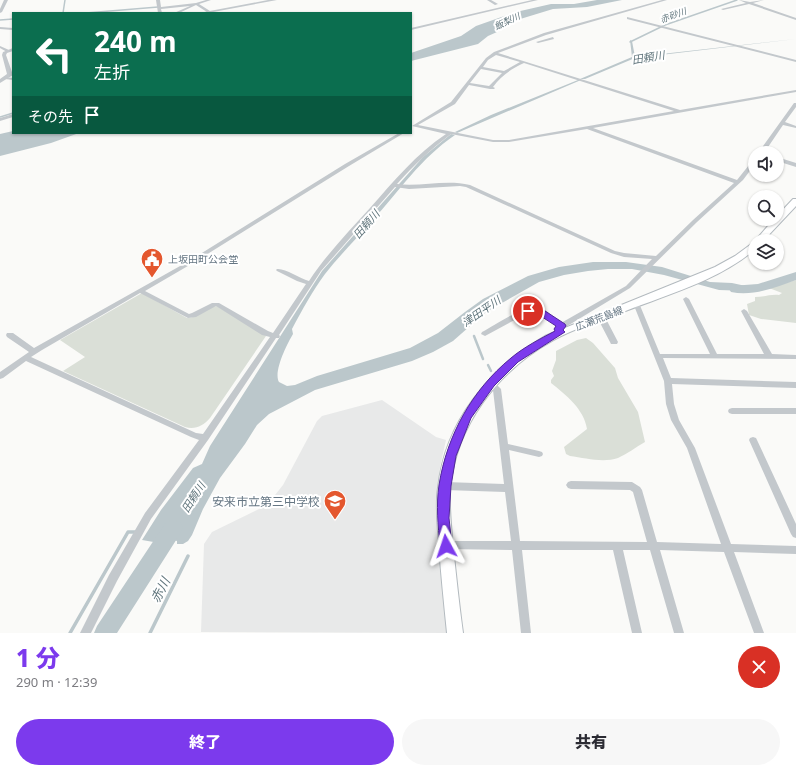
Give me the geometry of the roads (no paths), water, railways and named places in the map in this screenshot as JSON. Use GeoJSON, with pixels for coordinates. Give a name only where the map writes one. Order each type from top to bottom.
{"type":"FeatureCollection","features":[{"type":"Feature","properties":{"kind":"main road"},"geometry":{"type":"LineString","coordinates":[[765,234],[796,201]]}},
{"type":"Feature","properties":{"kind":"main road","name":"広瀬荒島線"},"geometry":{"type":"LineString","coordinates":[[455,633],[448,583],[443,518],[445,486],[450,456],[458,434],[466,417],[490,383],[525,352],[561,329],[600,317],[686,284],[728,264],[748,251]]}},
{"type":"Feature","properties":{"kind":"street"},"geometry":{"type":"LineString","coordinates":[[0,12],[6,0]]}},
{"type":"Feature","properties":{"kind":"street"},"geometry":{"type":"LineString","coordinates":[[158,0],[160,12]]}},
{"type":"Feature","properties":{"kind":"street"},"geometry":{"type":"LineString","coordinates":[[178,12],[209,0]]}},
{"type":"Feature","properties":{"kind":"street"},"geometry":{"type":"LineString","coordinates":[[159,8],[196,4],[208,12],[262,1],[275,0]]}},
{"type":"Feature","properties":{"kind":"street"},"geometry":{"type":"LineString","coordinates":[[489,0],[496,4]]}},
{"type":"Feature","properties":{"kind":"street"},"geometry":{"type":"LineString","coordinates":[[412,29],[536,0]]}},
{"type":"Feature","properties":{"kind":"street"},"geometry":{"type":"LineString","coordinates":[[413,127],[453,103],[487,59],[545,34],[665,0]]}},
{"type":"Feature","properties":{"kind":"street"},"geometry":{"type":"LineString","coordinates":[[741,0],[796,19]]}},
{"type":"Feature","properties":{"kind":"street"},"geometry":{"type":"LineString","coordinates":[[723,9],[762,0]]}},
{"type":"Feature","properties":{"kind":"street"},"geometry":{"type":"LineString","coordinates":[[791,17],[796,15]]}},
{"type":"Feature","properties":{"kind":"street"},"geometry":{"type":"LineString","coordinates":[[628,18],[796,61]]}},
{"type":"Feature","properties":{"kind":"street"},"geometry":{"type":"LineString","coordinates":[[0,28],[12,26]]}},
{"type":"Feature","properties":{"kind":"street"},"geometry":{"type":"LineString","coordinates":[[0,28],[12,30]]}},
{"type":"Feature","properties":{"kind":"street"},"geometry":{"type":"LineString","coordinates":[[497,54],[553,38]]}},
{"type":"Feature","properties":{"kind":"street"},"geometry":{"type":"LineString","coordinates":[[0,47],[10,50]]}},
{"type":"Feature","properties":{"kind":"street"},"geometry":{"type":"LineString","coordinates":[[0,81],[11,80],[4,55],[10,50]]}},
{"type":"Feature","properties":{"kind":"street"},"geometry":{"type":"LineString","coordinates":[[497,54],[681,112]]}},
{"type":"Feature","properties":{"kind":"street"},"geometry":{"type":"LineString","coordinates":[[468,84],[491,88],[495,80],[512,66],[524,62]]}},
{"type":"Feature","properties":{"kind":"street"},"geometry":{"type":"LineString","coordinates":[[480,68],[505,72]]}},
{"type":"Feature","properties":{"kind":"street"},"geometry":{"type":"LineString","coordinates":[[413,127],[493,141],[509,141],[796,91]]}},
{"type":"Feature","properties":{"kind":"street"},"geometry":{"type":"LineString","coordinates":[[766,146],[796,104]]}},
{"type":"Feature","properties":{"kind":"street"},"geometry":{"type":"LineString","coordinates":[[790,113],[796,114]]}},
{"type":"Feature","properties":{"kind":"street"},"geometry":{"type":"LineString","coordinates":[[0,120],[12,115]]}},
{"type":"Feature","properties":{"kind":"street"},"geometry":{"type":"LineString","coordinates":[[0,124],[12,121]]}},
{"type":"Feature","properties":{"kind":"street"},"geometry":{"type":"LineString","coordinates":[[782,123],[796,127]]}},
{"type":"Feature","properties":{"kind":"street"},"geometry":{"type":"LineString","coordinates":[[588,128],[737,182]]}},
{"type":"Feature","properties":{"kind":"street"},"geometry":{"type":"LineString","coordinates":[[85,633],[119,566],[148,516],[276,336],[310,283],[353,230],[398,186],[424,153],[451,133]]}},
{"type":"Feature","properties":{"kind":"street"},"geometry":{"type":"LineString","coordinates":[[0,376],[33,351],[191,262],[347,165],[400,134]]}},
{"type":"Feature","properties":{"kind":"street"},"geometry":{"type":"LineString","coordinates":[[784,161],[796,165]]}},
{"type":"Feature","properties":{"kind":"street"},"geometry":{"type":"LineString","coordinates":[[485,334],[519,315],[532,310],[539,311],[561,329],[624,289],[737,182],[748,169]]}},
{"type":"Feature","properties":{"kind":"street"},"geometry":{"type":"LineString","coordinates":[[398,186],[460,184],[468,186],[617,254],[655,261]]}},
{"type":"Feature","properties":{"kind":"street"},"geometry":{"type":"LineString","coordinates":[[279,270],[299,280],[310,283]]}},
{"type":"Feature","properties":{"kind":"street"},"geometry":{"type":"LineString","coordinates":[[141,291],[188,316],[194,315],[214,304],[217,304],[265,333],[276,336]]}},
{"type":"Feature","properties":{"kind":"street"},"geometry":{"type":"LineString","coordinates":[[686,299],[715,356]]}},
{"type":"Feature","properties":{"kind":"street"},"geometry":{"type":"LineString","coordinates":[[636,303],[668,381],[670,404],[675,420],[691,448],[759,633]]}},
{"type":"Feature","properties":{"kind":"street"},"geometry":{"type":"LineString","coordinates":[[744,311],[769,356]]}},
{"type":"Feature","properties":{"kind":"street"},"geometry":{"type":"LineString","coordinates":[[600,317],[614,342]]}},
{"type":"Feature","properties":{"kind":"street"},"geometry":{"type":"LineString","coordinates":[[10,335],[33,351]]}},
{"type":"Feature","properties":{"kind":"street"},"geometry":{"type":"LineString","coordinates":[[659,356],[796,357]]}},
{"type":"Feature","properties":{"kind":"street"},"geometry":{"type":"LineString","coordinates":[[25,357],[194,435],[204,438]]}},
{"type":"Feature","properties":{"kind":"street"},"geometry":{"type":"LineString","coordinates":[[668,381],[796,385]]}},
{"type":"Feature","properties":{"kind":"street"},"geometry":{"type":"LineString","coordinates":[[490,383],[497,390],[508,488],[517,545],[526,633]]}},
{"type":"Feature","properties":{"kind":"street"},"geometry":{"type":"LineString","coordinates":[[732,411],[796,411]]}},
{"type":"Feature","properties":{"kind":"street"},"geometry":{"type":"LineString","coordinates":[[753,440],[796,534]]}},
{"type":"Feature","properties":{"kind":"street"},"geometry":{"type":"LineString","coordinates":[[503,446],[539,454]]}},
{"type":"Feature","properties":{"kind":"street"},"geometry":{"type":"LineString","coordinates":[[571,485],[632,486],[637,490],[679,633]]}},
{"type":"Feature","properties":{"kind":"street"},"geometry":{"type":"LineString","coordinates":[[445,486],[508,488]]}},
{"type":"Feature","properties":{"kind":"street"},"geometry":{"type":"LineString","coordinates":[[446,546],[654,546],[796,550]]}},
{"type":"Feature","properties":{"kind":"street"},"geometry":{"type":"LineString","coordinates":[[617,546],[637,633]]}},
{"type":"Feature","properties":{"kind":"water","name":"飯梨川"},"geometry":{"type":"Polygon","coordinates":[[[597,0],[622,0],[587,7],[553,9],[517,20],[488,36],[478,44],[412,61],[412,53],[461,36],[476,26],[516,12],[551,4],[574,4],[597,0]]]}},
{"type":"Feature","properties":{"kind":"water"},"geometry":{"type":"Polygon","coordinates":[[[796,39],[635,58],[585,79],[580,79],[632,57],[630,40],[632,41],[635,57],[796,39]]]}},
{"type":"Feature","properties":{"kind":"water"},"geometry":{"type":"Polygon","coordinates":[[[581,80],[457,133],[455,132],[491,115],[581,80]]]}},
{"type":"Feature","properties":{"kind":"water"},"geometry":{"type":"Polygon","coordinates":[[[12,131],[12,134],[76,134],[51,143],[0,156],[0,134],[12,131]]]}},
{"type":"Feature","properties":{"kind":"water"},"geometry":{"type":"Polygon","coordinates":[[[451,134],[455,135],[421,164],[325,274],[308,300],[292,329],[293,334],[284,351],[279,365],[279,382],[287,386],[295,385],[317,376],[410,348],[438,333],[483,299],[528,276],[559,267],[593,262],[626,262],[662,267],[710,282],[732,283],[755,288],[748,291],[719,290],[664,275],[632,269],[588,271],[564,275],[539,282],[486,312],[453,341],[433,352],[412,361],[315,390],[269,414],[257,425],[220,478],[188,541],[183,544],[177,544],[177,541],[174,540],[171,545],[142,540],[161,510],[193,468],[202,464],[210,446],[322,271],[423,157],[451,134]]]}},
{"type":"Feature","properties":{"kind":"waterway"},"geometry":{"type":"LineString","coordinates":[[63,12],[65,0]]}},
{"type":"Feature","properties":{"kind":"waterway","name":"赤砂川"},"geometry":{"type":"LineString","coordinates":[[630,42],[665,25],[737,0]]}},
{"type":"Feature","properties":{"kind":"waterway"},"geometry":{"type":"LineString","coordinates":[[98,12],[158,7]]}},
{"type":"Feature","properties":{"kind":"waterway"},"geometry":{"type":"LineString","coordinates":[[0,20],[12,19]]}},
{"type":"Feature","properties":{"kind":"waterway"},"geometry":{"type":"LineString","coordinates":[[0,117],[12,113]]}},
{"type":"Feature","properties":{"kind":"waterway","name":"津田平川"},"geometry":{"type":"LineString","coordinates":[[736,289],[759,288],[796,276]]}},
{"type":"Feature","properties":{"kind":"waterway"},"geometry":{"type":"LineString","coordinates":[[474,336],[483,359]]}},
{"type":"Feature","properties":{"kind":"waterway"},"geometry":{"type":"LineString","coordinates":[[488,365],[491,371]]}},
{"type":"Feature","properties":{"kind":"waterway","name":"田頼川"},"geometry":{"type":"LineString","coordinates":[[105,633],[173,528]]}},
{"type":"Feature","properties":{"kind":"waterway"},"geometry":{"type":"LineString","coordinates":[[70,633],[128,532],[137,532]]}},
{"type":"Feature","properties":{"kind":"waterway","name":"赤川"},"geometry":{"type":"LineString","coordinates":[[150,633],[188,556]]}},
{"type":"Feature","properties":{"kind":"place","name":"上坂田町公会堂"},"geometry":{"type":"Point","coordinates":[152,278]}},
{"type":"Feature","properties":{"kind":"place","name":"安来市立第三中学校"},"geometry":{"type":"Point","coordinates":[335,520]}}]}
